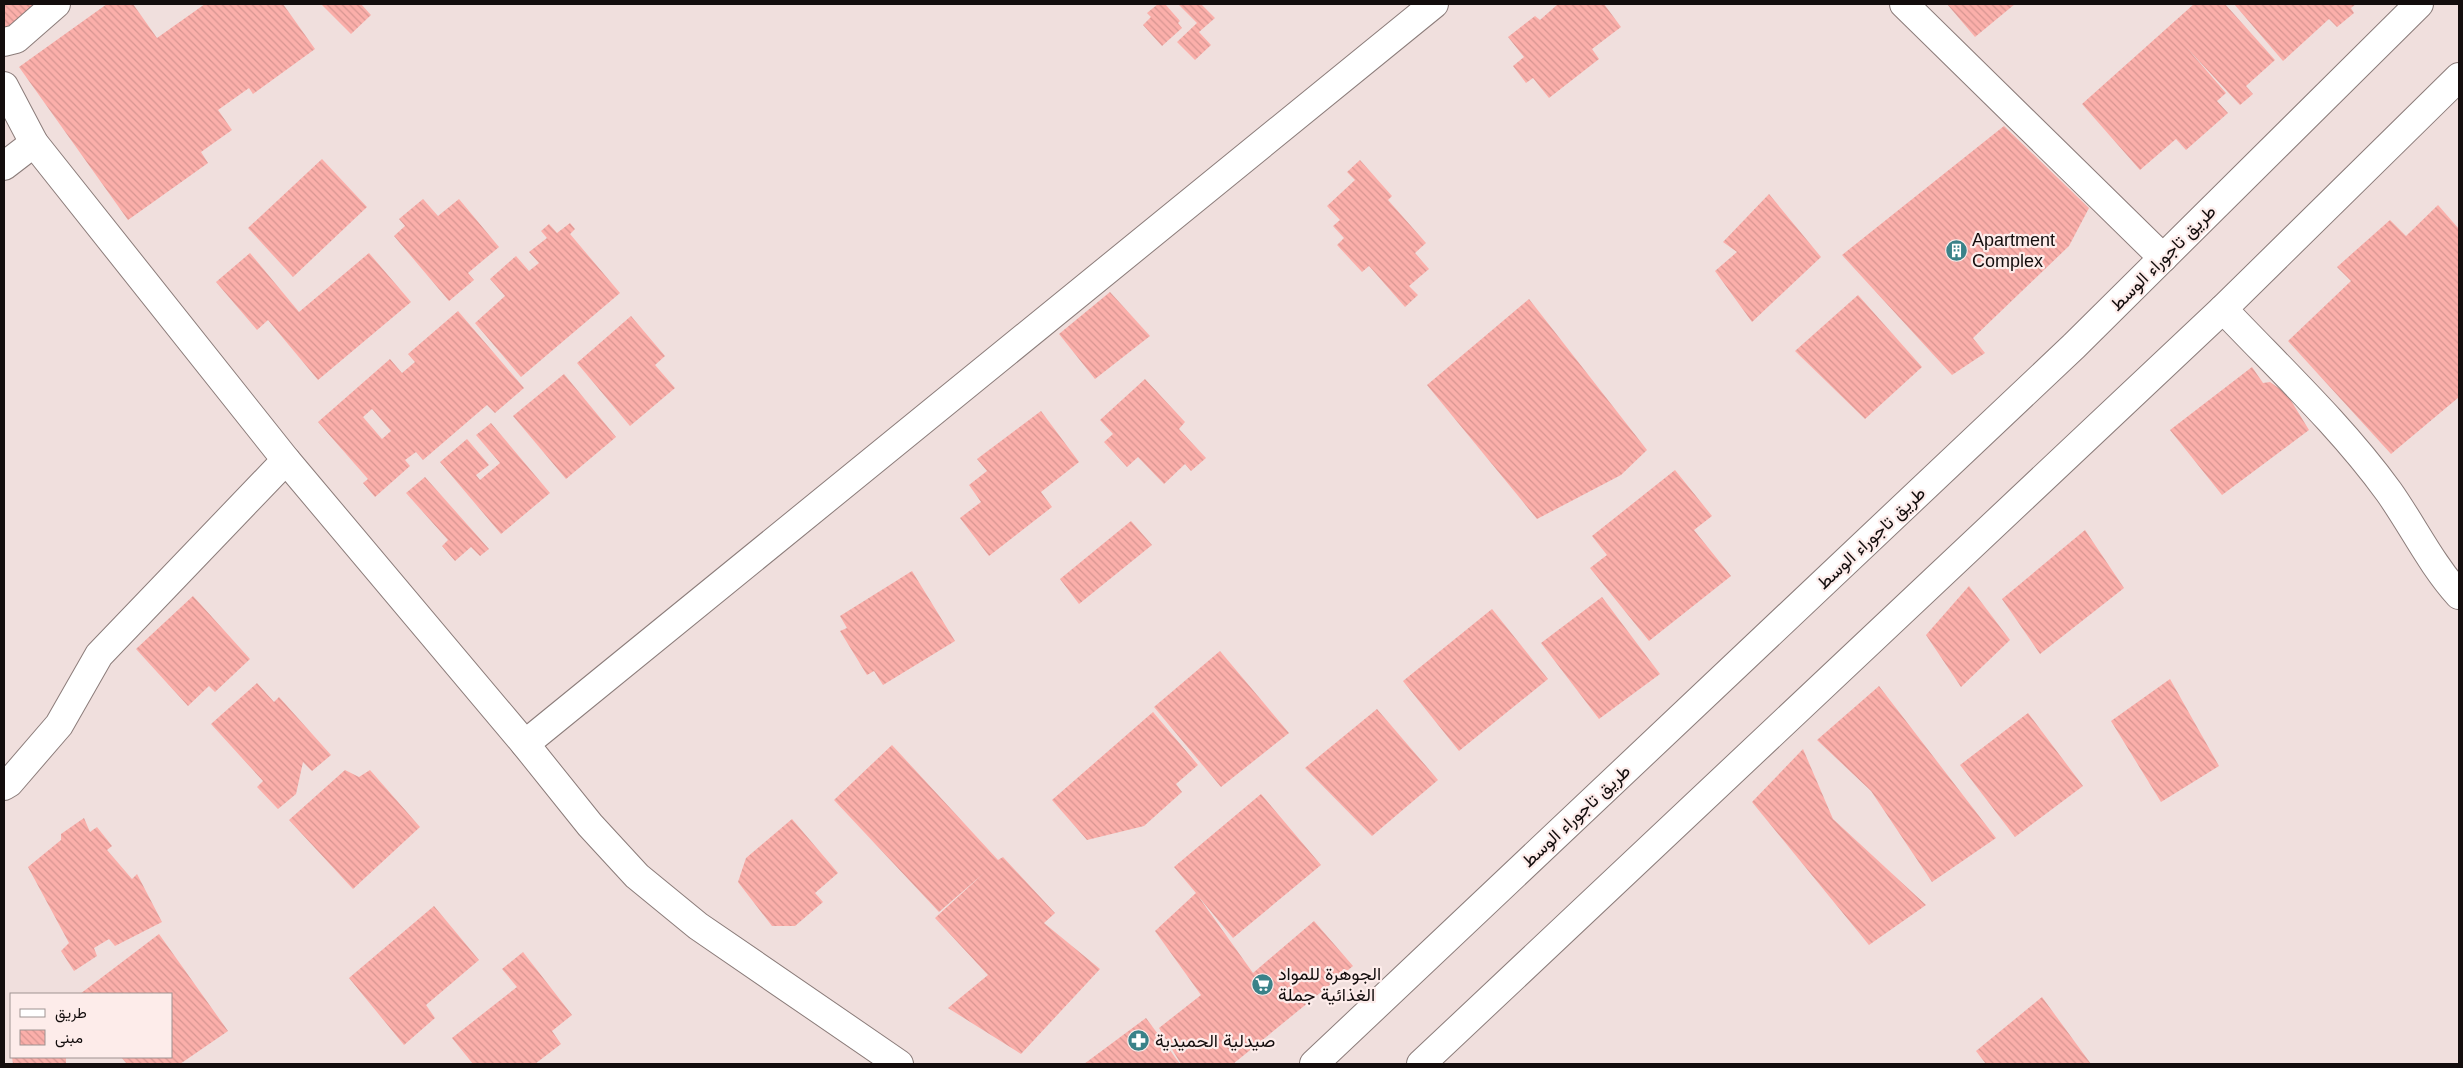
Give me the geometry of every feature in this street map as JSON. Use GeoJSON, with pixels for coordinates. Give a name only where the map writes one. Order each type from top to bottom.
{"type":"FeatureCollection","features":[{"type":"Feature","properties":{"kind":"street"},"geometry":{"type":"LineString","coordinates":[[4,42],[16,39],[56,4]]}},
{"type":"Feature","properties":{"kind":"street"},"geometry":{"type":"LineString","coordinates":[[525,744],[1434,4]]}},
{"type":"Feature","properties":{"kind":"street"},"geometry":{"type":"LineString","coordinates":[[1904,4],[2164,258]]}},
{"type":"Feature","properties":{"kind":"street","name":"طريق تاجوراء الوسط"},"geometry":{"type":"LineString","coordinates":[[1314,1064],[2066,353],[2419,4]]}},
{"type":"Feature","properties":{"kind":"street"},"geometry":{"type":"LineString","coordinates":[[1421,1064],[2224,309],[2459,77]]}},
{"type":"Feature","properties":{"kind":"street"},"geometry":{"type":"LineString","coordinates":[[4,86],[34,143],[286,460],[525,744],[590,825],[637,876],[698,926],[899,1064]]}},
{"type":"Feature","properties":{"kind":"street"},"geometry":{"type":"LineString","coordinates":[[4,166],[34,143]]}},
{"type":"Feature","properties":{"kind":"street"},"geometry":{"type":"LineString","coordinates":[[2224,309],[2332,423],[2389,492],[2444,579],[2459,595]]}},
{"type":"Feature","properties":{"kind":"street"},"geometry":{"type":"LineString","coordinates":[[4,786],[9,783],[59,725],[99,655],[286,460]]}},
{"type":"Feature","properties":{"kind":"building"},"geometry":{"type":"Polygon","coordinates":[[[4,4],[39,4],[8,33],[4,28],[4,4]]]}},
{"type":"Feature","properties":{"kind":"building"},"geometry":{"type":"Polygon","coordinates":[[[107,4],[133,4],[157,38],[205,4],[283,4],[315,49],[253,94],[249,88],[218,110],[232,130],[201,152],[208,163],[128,220],[19,67],[107,4]]]}},
{"type":"Feature","properties":{"kind":"building"},"geometry":{"type":"Polygon","coordinates":[[[321,4],[361,4],[371,15],[351,34],[321,4]]]}},
{"type":"Feature","properties":{"kind":"building"},"geometry":{"type":"Polygon","coordinates":[[[1158,4],[1165,4],[1180,21],[1178,23],[1182,28],[1162,46],[1143,25],[1151,17],[1147,13],[1158,4]]]}},
{"type":"Feature","properties":{"kind":"building"},"geometry":{"type":"Polygon","coordinates":[[[1178,4],[1201,4],[1215,18],[1199,32],[1211,45],[1195,60],[1177,42],[1197,23],[1178,4]]]}},
{"type":"Feature","properties":{"kind":"building"},"geometry":{"type":"Polygon","coordinates":[[[1558,4],[1604,4],[1621,27],[1592,49],[1599,59],[1549,98],[1533,78],[1526,83],[1513,66],[1524,57],[1508,37],[1535,16],[1540,20],[1558,4]]]}},
{"type":"Feature","properties":{"kind":"building"},"geometry":{"type":"Polygon","coordinates":[[[1947,4],[2015,4],[1975,37],[1947,4]]]}},
{"type":"Feature","properties":{"kind":"building"},"geometry":{"type":"Polygon","coordinates":[[[2194,4],[2225,4],[2275,60],[2246,86],[2253,94],[2240,105],[2186,47],[2226,93],[2217,101],[2228,113],[2186,150],[2176,139],[2140,170],[2082,104],[2194,4]]]}},
{"type":"Feature","properties":{"kind":"building"},"geometry":{"type":"Polygon","coordinates":[[[2234,4],[2356,4],[2351,8],[2354,13],[2337,27],[2329,19],[2283,61],[2234,4]]]}},
{"type":"Feature","properties":{"kind":"building","name":"Apartment Complex"},"geometry":{"type":"Polygon","coordinates":[[[2004,126],[2089,208],[2069,246],[1973,338],[1985,353],[1952,375],[1842,255],[2004,126]]]}},
{"type":"Feature","properties":{"kind":"building"},"geometry":{"type":"Polygon","coordinates":[[[322,159],[367,207],[293,277],[248,228],[322,159]]]}},
{"type":"Feature","properties":{"kind":"building"},"geometry":{"type":"Polygon","coordinates":[[[1360,160],[1392,196],[1388,200],[1426,243],[1415,253],[1429,269],[1409,286],[1418,295],[1405,307],[1369,266],[1362,272],[1337,245],[1344,238],[1333,226],[1340,220],[1327,206],[1355,180],[1347,172],[1360,160]]]}},
{"type":"Feature","properties":{"kind":"building"},"geometry":{"type":"Polygon","coordinates":[[[1769,194],[1821,257],[1752,322],[1715,271],[1737,252],[1723,242],[1769,194]]]}},
{"type":"Feature","properties":{"kind":"building"},"geometry":{"type":"Polygon","coordinates":[[[423,199],[438,216],[459,199],[499,247],[468,273],[474,280],[449,301],[394,236],[405,226],[399,219],[423,199]]]}},
{"type":"Feature","properties":{"kind":"building"},"geometry":{"type":"Polygon","coordinates":[[[2438,205],[2459,229],[2459,397],[2391,454],[2288,341],[2351,281],[2337,267],[2390,220],[2406,236],[2438,205]]]}},
{"type":"Feature","properties":{"kind":"building"},"geometry":{"type":"Polygon","coordinates":[[[570,223],[575,229],[570,234],[620,293],[521,377],[475,323],[505,296],[490,279],[516,256],[529,271],[539,263],[529,252],[547,238],[541,231],[549,224],[557,233],[570,223]]]}},
{"type":"Feature","properties":{"kind":"building"},"geometry":{"type":"Polygon","coordinates":[[[250,253],[299,312],[369,253],[411,302],[318,380],[268,320],[257,330],[216,282],[250,253]]]}},
{"type":"Feature","properties":{"kind":"building"},"geometry":{"type":"Polygon","coordinates":[[[1110,292],[1150,336],[1095,379],[1059,334],[1110,292]]]}},
{"type":"Feature","properties":{"kind":"building"},"geometry":{"type":"Polygon","coordinates":[[[1858,295],[1922,367],[1865,419],[1795,351],[1858,295]]]}},
{"type":"Feature","properties":{"kind":"building"},"geometry":{"type":"Polygon","coordinates":[[[1529,299],[1647,450],[1621,475],[1537,519],[1427,385],[1529,299]]]}},
{"type":"Feature","properties":{"kind":"building"},"geometry":{"type":"Polygon","coordinates":[[[458,311],[524,388],[495,413],[487,405],[423,460],[416,452],[405,460],[410,466],[375,497],[363,483],[368,479],[318,422],[390,359],[402,373],[415,362],[408,354],[458,311]],[[372,409],[363,417],[382,439],[391,431],[372,409]]]}},
{"type":"Feature","properties":{"kind":"building"},"geometry":{"type":"Polygon","coordinates":[[[631,316],[665,356],[655,365],[675,388],[630,426],[577,363],[631,316]]]}},
{"type":"Feature","properties":{"kind":"building"},"geometry":{"type":"Polygon","coordinates":[[[2252,367],[2263,383],[2270,382],[2287,394],[2309,430],[2222,495],[2170,430],[2252,367]]]}},
{"type":"Feature","properties":{"kind":"building"},"geometry":{"type":"Polygon","coordinates":[[[564,374],[616,437],[566,479],[513,416],[564,374]]]}},
{"type":"Feature","properties":{"kind":"building"},"geometry":{"type":"Polygon","coordinates":[[[1145,379],[1185,422],[1179,429],[1206,458],[1191,471],[1185,464],[1164,484],[1138,457],[1127,467],[1104,442],[1113,434],[1100,420],[1145,379]]]}},
{"type":"Feature","properties":{"kind":"building"},"geometry":{"type":"Polygon","coordinates":[[[1041,411],[1079,462],[1041,492],[1052,507],[989,556],[960,518],[981,502],[969,485],[987,471],[977,459],[1041,411]]]}},
{"type":"Feature","properties":{"kind":"building"},"geometry":{"type":"Polygon","coordinates":[[[491,423],[550,493],[501,534],[440,462],[467,439],[489,465],[476,475],[480,480],[500,463],[476,435],[491,423]]]}},
{"type":"Feature","properties":{"kind":"building"},"geometry":{"type":"Polygon","coordinates":[[[1675,470],[1712,516],[1694,530],[1731,576],[1649,641],[1590,568],[1607,555],[1592,536],[1675,470]]]}},
{"type":"Feature","properties":{"kind":"building"},"geometry":{"type":"Polygon","coordinates":[[[425,477],[489,549],[480,556],[471,547],[455,561],[442,546],[448,540],[406,493],[425,477]]]}},
{"type":"Feature","properties":{"kind":"building"},"geometry":{"type":"Polygon","coordinates":[[[1131,521],[1152,545],[1079,604],[1060,579],[1131,521]]]}},
{"type":"Feature","properties":{"kind":"building"},"geometry":{"type":"Polygon","coordinates":[[[2085,530],[2124,588],[2040,654],[2002,599],[2085,530]]]}},
{"type":"Feature","properties":{"kind":"building"},"geometry":{"type":"Polygon","coordinates":[[[912,571],[955,641],[883,685],[874,671],[867,675],[840,631],[847,628],[840,616],[912,571]]]}},
{"type":"Feature","properties":{"kind":"building"},"geometry":{"type":"Polygon","coordinates":[[[1969,586],[2010,640],[1961,687],[1926,635],[1969,586]]]}},
{"type":"Feature","properties":{"kind":"building"},"geometry":{"type":"Polygon","coordinates":[[[193,596],[250,659],[215,692],[209,686],[188,706],[136,649],[193,596]]]}},
{"type":"Feature","properties":{"kind":"building"},"geometry":{"type":"Polygon","coordinates":[[[1602,597],[1660,674],[1599,719],[1541,643],[1602,597]]]}},
{"type":"Feature","properties":{"kind":"building"},"geometry":{"type":"Polygon","coordinates":[[[1492,609],[1548,679],[1459,751],[1403,681],[1492,609]]]}},
{"type":"Feature","properties":{"kind":"building"},"geometry":{"type":"Polygon","coordinates":[[[1220,651],[1289,733],[1221,787],[1154,707],[1220,651]]]}},
{"type":"Feature","properties":{"kind":"building"},"geometry":{"type":"Polygon","coordinates":[[[2170,679],[2219,766],[2161,802],[2111,721],[2170,679]]]}},
{"type":"Feature","properties":{"kind":"building"},"geometry":{"type":"Polygon","coordinates":[[[257,683],[274,702],[279,697],[331,755],[312,771],[303,762],[296,794],[278,809],[257,787],[263,781],[211,724],[257,683]]]}},
{"type":"Feature","properties":{"kind":"building"},"geometry":{"type":"Polygon","coordinates":[[[1879,686],[1996,838],[1932,882],[1871,791],[1817,740],[1879,686]]]}},
{"type":"Feature","properties":{"kind":"building"},"geometry":{"type":"Polygon","coordinates":[[[1377,709],[1438,780],[1372,836],[1305,768],[1377,709]]]}},
{"type":"Feature","properties":{"kind":"building"},"geometry":{"type":"Polygon","coordinates":[[[1153,712],[1198,765],[1176,784],[1182,792],[1144,826],[1087,840],[1052,800],[1153,712]]]}},
{"type":"Feature","properties":{"kind":"building"},"geometry":{"type":"Polygon","coordinates":[[[2028,713],[2083,786],[2015,837],[1960,765],[2028,713]]]}},
{"type":"Feature","properties":{"kind":"building"},"geometry":{"type":"Polygon","coordinates":[[[892,745],[998,860],[1003,857],[1055,913],[1044,923],[1100,969],[1021,1054],[948,1008],[988,975],[935,918],[984,873],[939,912],[834,800],[892,745]]]}},
{"type":"Feature","properties":{"kind":"building"},"geometry":{"type":"Polygon","coordinates":[[[1803,749],[1833,819],[1926,905],[1869,945],[1752,802],[1803,749]]]}},
{"type":"Feature","properties":{"kind":"building"},"geometry":{"type":"Polygon","coordinates":[[[345,770],[359,777],[370,770],[420,827],[353,889],[289,820],[345,770]]]}},
{"type":"Feature","properties":{"kind":"building","name":"الجوهرة للمواد الغذائية جملة"},"geometry":{"type":"Polygon","coordinates":[[[1261,794],[1321,865],[1233,938],[1198,896],[1253,973],[1314,921],[1353,966],[1233,1064],[1181,1064],[1159,1028],[1201,995],[1155,931],[1196,893],[1174,867],[1261,794]]]}},
{"type":"Feature","properties":{"kind":"building"},"geometry":{"type":"Polygon","coordinates":[[[84,818],[90,832],[97,827],[112,846],[107,850],[132,879],[137,874],[162,922],[115,946],[109,939],[94,948],[97,956],[74,971],[61,951],[69,943],[28,867],[61,840],[61,834],[84,818]]]}},
{"type":"Feature","properties":{"kind":"building"},"geometry":{"type":"Polygon","coordinates":[[[792,819],[838,873],[815,893],[823,902],[795,926],[772,926],[738,882],[746,858],[792,819]]]}},
{"type":"Feature","properties":{"kind":"building"},"geometry":{"type":"Polygon","coordinates":[[[434,906],[479,960],[426,1005],[435,1018],[404,1045],[349,978],[434,906]]]}},
{"type":"Feature","properties":{"kind":"building"},"geometry":{"type":"Polygon","coordinates":[[[159,934],[228,1031],[180,1064],[127,1064],[122,1058],[172,1058],[172,993],[81,993],[159,934]]]}},
{"type":"Feature","properties":{"kind":"building"},"geometry":{"type":"Polygon","coordinates":[[[523,952],[572,1015],[552,1031],[561,1044],[535,1064],[473,1064],[452,1038],[517,987],[502,969],[523,952]]]}},
{"type":"Feature","properties":{"kind":"building"},"geometry":{"type":"Polygon","coordinates":[[[2042,997],[2091,1064],[1986,1064],[1976,1051],[2042,997]]]}},
{"type":"Feature","properties":{"kind":"building","name":"صيدلية الحميدية"},"geometry":{"type":"Polygon","coordinates":[[[1146,1018],[1180,1064],[1084,1064],[1146,1018]]]}},
{"type":"Feature","properties":{"kind":"building"},"geometry":{"type":"Polygon","coordinates":[[[12,1058],[66,1058],[66,1064],[13,1064],[12,1058]]]}},
{"type":"Feature","properties":{"kind":"place","name":"Apartment Complex"},"geometry":{"type":"Point","coordinates":[1956,250]}},
{"type":"Feature","properties":{"kind":"place","name":"الجوهرة للمواد الغذائية جملة"},"geometry":{"type":"Point","coordinates":[1262,984]}},
{"type":"Feature","properties":{"kind":"place","name":"صيدلية الحميدية"},"geometry":{"type":"Point","coordinates":[1139,1041]}}]}
